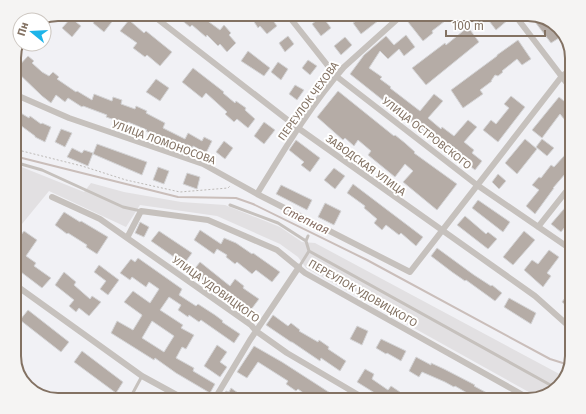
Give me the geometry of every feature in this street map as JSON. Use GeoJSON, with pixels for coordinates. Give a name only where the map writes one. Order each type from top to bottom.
{"type":"FeatureCollection","features":[{"type":"Feature","properties":{"kind":"street","name":"ЗАВОДСКАЯ УЛИЦА"},"geometry":{"type":"LineString","coordinates":[[159,21],[298,128],[535,296],[565,323]]}},
{"type":"Feature","properties":{"kind":"street","name":"УЛИЦА ОСТРОВСКОГО"},"geometry":{"type":"LineString","coordinates":[[293,21],[336,76],[477,185],[565,245]]}},
{"type":"Feature","properties":{"kind":"street","name":"ПЕРЕУЛОК ЧЕХОВА"},"geometry":{"type":"LineString","coordinates":[[258,194],[298,128],[336,76],[395,21]]}},
{"type":"Feature","properties":{"kind":"street"},"geometry":{"type":"LineString","coordinates":[[519,21],[565,80]]}},
{"type":"Feature","properties":{"kind":"street"},"geometry":{"type":"LineString","coordinates":[[441,230],[565,74]]}},
{"type":"Feature","properties":{"kind":"street","name":"УЛИЦА ЛОМОНОСОВА"},"geometry":{"type":"LineString","coordinates":[[21,97],[69,118],[203,164],[410,272],[441,230]]}},
{"type":"Feature","properties":{"kind":"street"},"geometry":{"type":"LineString","coordinates":[[538,227],[565,193]]}},
{"type":"Feature","properties":{"kind":"street","name":"УЛИЦА УДОВИЦКОГО"},"geometry":{"type":"LineString","coordinates":[[52,197],[100,219],[251,325],[256,331],[287,353],[355,393]]}},
{"type":"Feature","properties":{"kind":"street"},"geometry":{"type":"LineString","coordinates":[[127,238],[141,211]]}},
{"type":"Feature","properties":{"kind":"street","name":"ПЕРЕУЛОК УДОВИЦКОГО"},"geometry":{"type":"LineString","coordinates":[[141,211],[208,220],[276,250],[306,274],[519,393]]}},
{"type":"Feature","properties":{"kind":"street"},"geometry":{"type":"LineString","coordinates":[[218,393],[256,331],[299,267]]}},
{"type":"Feature","properties":{"kind":"street"},"geometry":{"type":"LineString","coordinates":[[21,289],[142,376],[173,393]]}},
{"type":"Feature","properties":{"kind":"lane"},"geometry":{"type":"LineString","coordinates":[[21,164],[42,170],[123,207],[141,211]]}},
{"type":"Feature","properties":{"kind":"lane"},"geometry":{"type":"LineString","coordinates":[[230,204],[278,224],[306,241]]}},
{"type":"Feature","properties":{"kind":"lane"},"geometry":{"type":"LineString","coordinates":[[308,236],[306,241],[309,251],[550,385]]}},
{"type":"Feature","properties":{"kind":"lane"},"geometry":{"type":"LineString","coordinates":[[299,267],[309,251]]}},
{"type":"Feature","properties":{"kind":"lane"},"geometry":{"type":"LineString","coordinates":[[133,393],[142,376]]}},
{"type":"Feature","properties":{"kind":"path"},"geometry":{"type":"LineString","coordinates":[[21,151],[82,166],[126,180],[180,192],[228,188],[234,181]]}},
{"type":"Feature","properties":{"kind":"shaded area"},"geometry":{"type":"Polygon","coordinates":[[[21,167],[84,192],[91,183],[124,192],[181,202],[225,205],[280,227],[302,242],[315,243],[560,374],[552,384],[546,388],[531,393],[306,268],[298,257],[280,244],[217,216],[140,205],[126,227],[49,191],[22,224],[21,167]]]}},
{"type":"Feature","properties":{"kind":"building"},"geometry":{"type":"Polygon","coordinates":[[[68,21],[75,21],[81,26],[72,37],[62,28],[68,21]]]}},
{"type":"Feature","properties":{"kind":"building"},"geometry":{"type":"Polygon","coordinates":[[[95,21],[113,21],[104,32],[93,23],[95,21]]]}},
{"type":"Feature","properties":{"kind":"building"},"geometry":{"type":"Polygon","coordinates":[[[128,21],[130,21],[144,33],[146,31],[172,52],[160,66],[147,55],[145,57],[133,48],[137,43],[120,31],[128,21]]]}},
{"type":"Feature","properties":{"kind":"building"},"geometry":{"type":"Polygon","coordinates":[[[183,21],[208,21],[220,30],[224,25],[231,33],[229,35],[236,43],[227,52],[220,44],[218,46],[207,35],[206,37],[192,25],[190,27],[183,21]]]}},
{"type":"Feature","properties":{"kind":"building"},"geometry":{"type":"Polygon","coordinates":[[[254,21],[273,21],[277,26],[267,34],[260,26],[258,28],[254,21]]]}},
{"type":"Feature","properties":{"kind":"building"},"geometry":{"type":"Polygon","coordinates":[[[316,21],[326,21],[331,28],[321,36],[312,24],[316,21]]]}},
{"type":"Feature","properties":{"kind":"building"},"geometry":{"type":"Polygon","coordinates":[[[356,21],[378,21],[361,34],[353,23],[356,21]]]}},
{"type":"Feature","properties":{"kind":"building"},"geometry":{"type":"Polygon","coordinates":[[[445,21],[432,31],[433,33],[423,41],[408,22],[445,21]]]}},
{"type":"Feature","properties":{"kind":"building"},"geometry":{"type":"Polygon","coordinates":[[[489,21],[507,21],[496,30],[489,21]]]}},
{"type":"Feature","properties":{"kind":"building"},"geometry":{"type":"Polygon","coordinates":[[[535,21],[548,27],[559,38],[551,43],[535,21]]]}},
{"type":"Feature","properties":{"kind":"building"},"geometry":{"type":"Polygon","coordinates":[[[468,27],[479,42],[426,85],[412,68],[445,43],[446,45],[468,27]]]}},
{"type":"Feature","properties":{"kind":"building"},"geometry":{"type":"Polygon","coordinates":[[[406,35],[415,47],[404,56],[399,49],[388,59],[380,51],[369,68],[382,77],[380,79],[391,87],[390,88],[420,111],[434,94],[443,101],[428,118],[441,129],[442,127],[454,136],[468,120],[477,127],[464,142],[474,150],[472,153],[482,161],[475,170],[430,135],[420,128],[419,129],[350,74],[364,55],[386,36],[394,45],[406,35]]]}},
{"type":"Feature","properties":{"kind":"building"},"geometry":{"type":"Polygon","coordinates":[[[288,36],[294,44],[285,52],[279,43],[288,36]]]}},
{"type":"Feature","properties":{"kind":"building"},"geometry":{"type":"Polygon","coordinates":[[[345,37],[352,45],[341,55],[334,46],[345,37]]]}},
{"type":"Feature","properties":{"kind":"building"},"geometry":{"type":"Polygon","coordinates":[[[518,40],[531,59],[522,65],[517,59],[498,76],[495,75],[492,81],[480,90],[483,94],[463,108],[451,90],[518,40]]]}},
{"type":"Feature","properties":{"kind":"building"},"geometry":{"type":"Polygon","coordinates":[[[248,51],[270,68],[264,76],[241,61],[248,51]]]}},
{"type":"Feature","properties":{"kind":"building"},"geometry":{"type":"Polygon","coordinates":[[[28,56],[34,61],[32,63],[42,72],[49,76],[53,72],[59,77],[57,79],[76,92],[77,91],[92,100],[94,94],[112,101],[113,97],[122,100],[121,104],[135,109],[136,106],[147,111],[146,113],[165,123],[163,128],[185,139],[188,133],[202,141],[204,137],[212,141],[206,153],[193,146],[192,149],[177,142],[174,147],[146,131],[147,130],[128,122],[127,124],[106,117],[107,115],[83,106],[82,107],[68,98],[65,102],[56,95],[51,103],[21,76],[21,64],[28,56]]]}},
{"type":"Feature","properties":{"kind":"building"},"geometry":{"type":"Polygon","coordinates":[[[308,60],[317,66],[310,75],[302,68],[308,60]]]}},
{"type":"Feature","properties":{"kind":"building"},"geometry":{"type":"Polygon","coordinates":[[[278,62],[288,69],[281,80],[271,72],[278,62]]]}},
{"type":"Feature","properties":{"kind":"building"},"geometry":{"type":"Polygon","coordinates":[[[193,68],[224,92],[223,93],[235,103],[236,101],[246,108],[245,110],[255,119],[248,128],[237,119],[234,122],[225,114],[227,112],[206,93],[202,98],[182,82],[193,68]]]}},
{"type":"Feature","properties":{"kind":"building"},"geometry":{"type":"Polygon","coordinates":[[[156,79],[169,88],[160,101],[146,92],[156,79]]]}},
{"type":"Feature","properties":{"kind":"building"},"geometry":{"type":"Polygon","coordinates":[[[295,85],[304,90],[297,100],[289,94],[295,85]]]}},
{"type":"Feature","properties":{"kind":"building"},"geometry":{"type":"Polygon","coordinates":[[[338,91],[394,136],[395,135],[405,143],[415,152],[414,153],[457,184],[437,210],[403,182],[413,171],[405,164],[395,177],[368,155],[371,151],[358,140],[354,146],[345,138],[343,140],[317,117],[338,91]]]}},
{"type":"Feature","properties":{"kind":"building"},"geometry":{"type":"Polygon","coordinates":[[[511,96],[525,107],[498,142],[483,130],[491,120],[496,124],[509,108],[504,104],[511,96]]]}},
{"type":"Feature","properties":{"kind":"building"},"geometry":{"type":"Polygon","coordinates":[[[559,97],[565,102],[565,120],[560,114],[542,138],[532,130],[559,97]]]}},
{"type":"Feature","properties":{"kind":"building"},"geometry":{"type":"Polygon","coordinates":[[[21,113],[29,118],[30,116],[41,124],[42,123],[51,127],[45,142],[21,126],[21,113]]]}},
{"type":"Feature","properties":{"kind":"building"},"geometry":{"type":"Polygon","coordinates":[[[264,122],[275,130],[264,144],[254,136],[264,122]]]}},
{"type":"Feature","properties":{"kind":"building"},"geometry":{"type":"Polygon","coordinates":[[[61,129],[72,133],[65,147],[55,142],[61,129]]]}},
{"type":"Feature","properties":{"kind":"building"},"geometry":{"type":"Polygon","coordinates":[[[525,139],[537,149],[517,174],[505,163],[525,139]]]}},
{"type":"Feature","properties":{"kind":"building"},"geometry":{"type":"Polygon","coordinates":[[[542,139],[554,148],[547,156],[536,147],[542,139]]]}},
{"type":"Feature","properties":{"kind":"building"},"geometry":{"type":"Polygon","coordinates":[[[296,140],[320,158],[310,172],[301,165],[304,162],[289,150],[296,140]]]}},
{"type":"Feature","properties":{"kind":"building"},"geometry":{"type":"Polygon","coordinates":[[[224,141],[233,148],[225,159],[216,152],[224,141]]]}},
{"type":"Feature","properties":{"kind":"building"},"geometry":{"type":"Polygon","coordinates":[[[97,144],[147,162],[142,175],[93,154],[97,144]]]}},
{"type":"Feature","properties":{"kind":"building"},"geometry":{"type":"Polygon","coordinates":[[[72,148],[82,153],[84,150],[93,153],[88,166],[67,157],[72,148]]]}},
{"type":"Feature","properties":{"kind":"building"},"geometry":{"type":"Polygon","coordinates":[[[565,155],[565,174],[553,188],[535,214],[526,206],[539,190],[532,185],[539,177],[541,178],[551,165],[554,167],[565,155]]]}},
{"type":"Feature","properties":{"kind":"building"},"geometry":{"type":"Polygon","coordinates":[[[158,167],[169,171],[164,184],[153,180],[158,167]]]}},
{"type":"Feature","properties":{"kind":"building"},"geometry":{"type":"Polygon","coordinates":[[[334,168],[345,176],[335,189],[324,180],[334,168]]]}},
{"type":"Feature","properties":{"kind":"building"},"geometry":{"type":"Polygon","coordinates":[[[187,173],[200,177],[197,189],[183,184],[187,173]]]}},
{"type":"Feature","properties":{"kind":"building"},"geometry":{"type":"Polygon","coordinates":[[[498,174],[506,181],[499,189],[492,182],[498,174]]]}},
{"type":"Feature","properties":{"kind":"building"},"geometry":{"type":"Polygon","coordinates":[[[353,184],[423,237],[416,246],[401,233],[399,235],[386,225],[382,230],[374,223],[377,219],[364,208],[365,206],[347,193],[353,184]]]}},
{"type":"Feature","properties":{"kind":"building"},"geometry":{"type":"Polygon","coordinates":[[[281,185],[312,200],[307,210],[276,194],[281,185]]]}},
{"type":"Feature","properties":{"kind":"building"},"geometry":{"type":"Polygon","coordinates":[[[478,200],[510,222],[503,232],[472,208],[478,200]]]}},
{"type":"Feature","properties":{"kind":"building"},"geometry":{"type":"Polygon","coordinates":[[[325,203],[341,211],[334,225],[318,217],[325,203]]]}},
{"type":"Feature","properties":{"kind":"building"},"geometry":{"type":"Polygon","coordinates":[[[565,208],[565,227],[561,232],[551,224],[565,208]]]}},
{"type":"Feature","properties":{"kind":"building"},"geometry":{"type":"Polygon","coordinates":[[[64,212],[108,237],[97,254],[86,247],[87,245],[68,233],[67,234],[55,225],[64,212]]]}},
{"type":"Feature","properties":{"kind":"building"},"geometry":{"type":"Polygon","coordinates":[[[465,216],[486,234],[488,232],[497,239],[488,249],[457,225],[465,216]]]}},
{"type":"Feature","properties":{"kind":"building"},"geometry":{"type":"Polygon","coordinates":[[[140,222],[149,227],[144,237],[135,233],[140,222]]]}},
{"type":"Feature","properties":{"kind":"building"},"geometry":{"type":"Polygon","coordinates":[[[200,230],[221,244],[224,238],[236,243],[280,272],[272,282],[256,270],[252,274],[237,262],[235,264],[226,257],[227,255],[217,249],[214,254],[194,240],[200,230]]]}},
{"type":"Feature","properties":{"kind":"building"},"geometry":{"type":"Polygon","coordinates":[[[24,231],[37,240],[26,256],[36,263],[34,266],[51,278],[42,288],[21,272],[21,235],[24,231]]]}},
{"type":"Feature","properties":{"kind":"building"},"geometry":{"type":"Polygon","coordinates":[[[159,231],[192,253],[184,264],[151,241],[159,231]]]}},
{"type":"Feature","properties":{"kind":"building"},"geometry":{"type":"Polygon","coordinates":[[[524,231],[535,240],[513,265],[503,257],[524,231]]]}},
{"type":"Feature","properties":{"kind":"building"},"geometry":{"type":"Polygon","coordinates":[[[437,248],[502,293],[495,301],[452,272],[431,256],[437,248]]]}},
{"type":"Feature","properties":{"kind":"building"},"geometry":{"type":"Polygon","coordinates":[[[549,250],[559,257],[547,273],[551,276],[543,287],[524,270],[532,260],[538,264],[549,250]]]}},
{"type":"Feature","properties":{"kind":"building"},"geometry":{"type":"Polygon","coordinates":[[[138,258],[182,289],[179,295],[196,306],[198,304],[240,334],[234,343],[201,320],[199,322],[178,310],[181,305],[169,297],[160,310],[183,325],[181,328],[194,335],[186,349],[182,347],[176,358],[194,368],[193,371],[215,384],[210,393],[176,373],[155,358],[154,360],[111,333],[117,321],[133,330],[141,317],[142,315],[124,302],[133,291],[150,303],[159,289],[149,282],[146,287],[132,277],[130,280],[120,273],[131,259],[135,262],[138,258]],[[152,321],[142,338],[164,352],[174,336],[152,321]]]}},
{"type":"Feature","properties":{"kind":"building"},"geometry":{"type":"Polygon","coordinates":[[[200,262],[230,286],[235,279],[244,286],[243,288],[259,299],[250,311],[218,287],[216,289],[192,272],[200,262]]]}},
{"type":"Feature","properties":{"kind":"building"},"geometry":{"type":"Polygon","coordinates":[[[99,265],[119,280],[108,295],[100,289],[106,281],[94,272],[99,265]]]}},
{"type":"Feature","properties":{"kind":"building"},"geometry":{"type":"Polygon","coordinates":[[[64,272],[76,282],[74,285],[90,299],[92,296],[101,302],[89,316],[79,308],[76,312],[69,306],[74,300],[55,285],[64,272]]]}},
{"type":"Feature","properties":{"kind":"building"},"geometry":{"type":"Polygon","coordinates":[[[509,298],[536,313],[531,324],[504,307],[509,298]]]}},
{"type":"Feature","properties":{"kind":"building"},"geometry":{"type":"Polygon","coordinates":[[[28,310],[69,342],[61,352],[21,321],[28,310]]]}},
{"type":"Feature","properties":{"kind":"building"},"geometry":{"type":"Polygon","coordinates":[[[273,315],[288,326],[291,323],[300,330],[299,331],[318,342],[319,340],[329,347],[328,349],[346,361],[340,371],[321,358],[320,361],[266,325],[273,315]]]}},
{"type":"Feature","properties":{"kind":"building"},"geometry":{"type":"Polygon","coordinates":[[[357,326],[368,331],[362,345],[350,339],[357,326]]]}},
{"type":"Feature","properties":{"kind":"building"},"geometry":{"type":"Polygon","coordinates":[[[381,339],[406,351],[401,361],[376,348],[381,339]]]}},
{"type":"Feature","properties":{"kind":"building"},"geometry":{"type":"Polygon","coordinates":[[[217,345],[227,352],[220,362],[227,367],[220,377],[204,366],[217,345]]]}},
{"type":"Feature","properties":{"kind":"building"},"geometry":{"type":"Polygon","coordinates":[[[254,346],[330,393],[303,393],[298,389],[296,391],[286,384],[288,381],[258,362],[247,378],[237,372],[254,346]]]}},
{"type":"Feature","properties":{"kind":"building"},"geometry":{"type":"Polygon","coordinates":[[[82,351],[123,382],[116,393],[74,362],[82,351]]]}},
{"type":"Feature","properties":{"kind":"building"},"geometry":{"type":"Polygon","coordinates":[[[416,357],[431,365],[431,363],[444,369],[487,393],[467,393],[455,386],[454,387],[422,372],[419,377],[409,371],[416,357]]]}},
{"type":"Feature","properties":{"kind":"building"},"geometry":{"type":"Polygon","coordinates":[[[365,369],[374,374],[372,379],[388,390],[391,386],[400,392],[375,393],[357,382],[365,369]]]}},
{"type":"Feature","properties":{"kind":"building"},"geometry":{"type":"Polygon","coordinates":[[[231,388],[238,393],[225,393],[226,391],[229,392],[231,388]]]}},
{"type":"Feature","properties":{"kind":"waterway","name":"Степная"},"geometry":{"type":"LineString","coordinates":[[21,158],[178,197],[236,198],[253,204],[367,260],[550,359],[564,363]]}}]}
